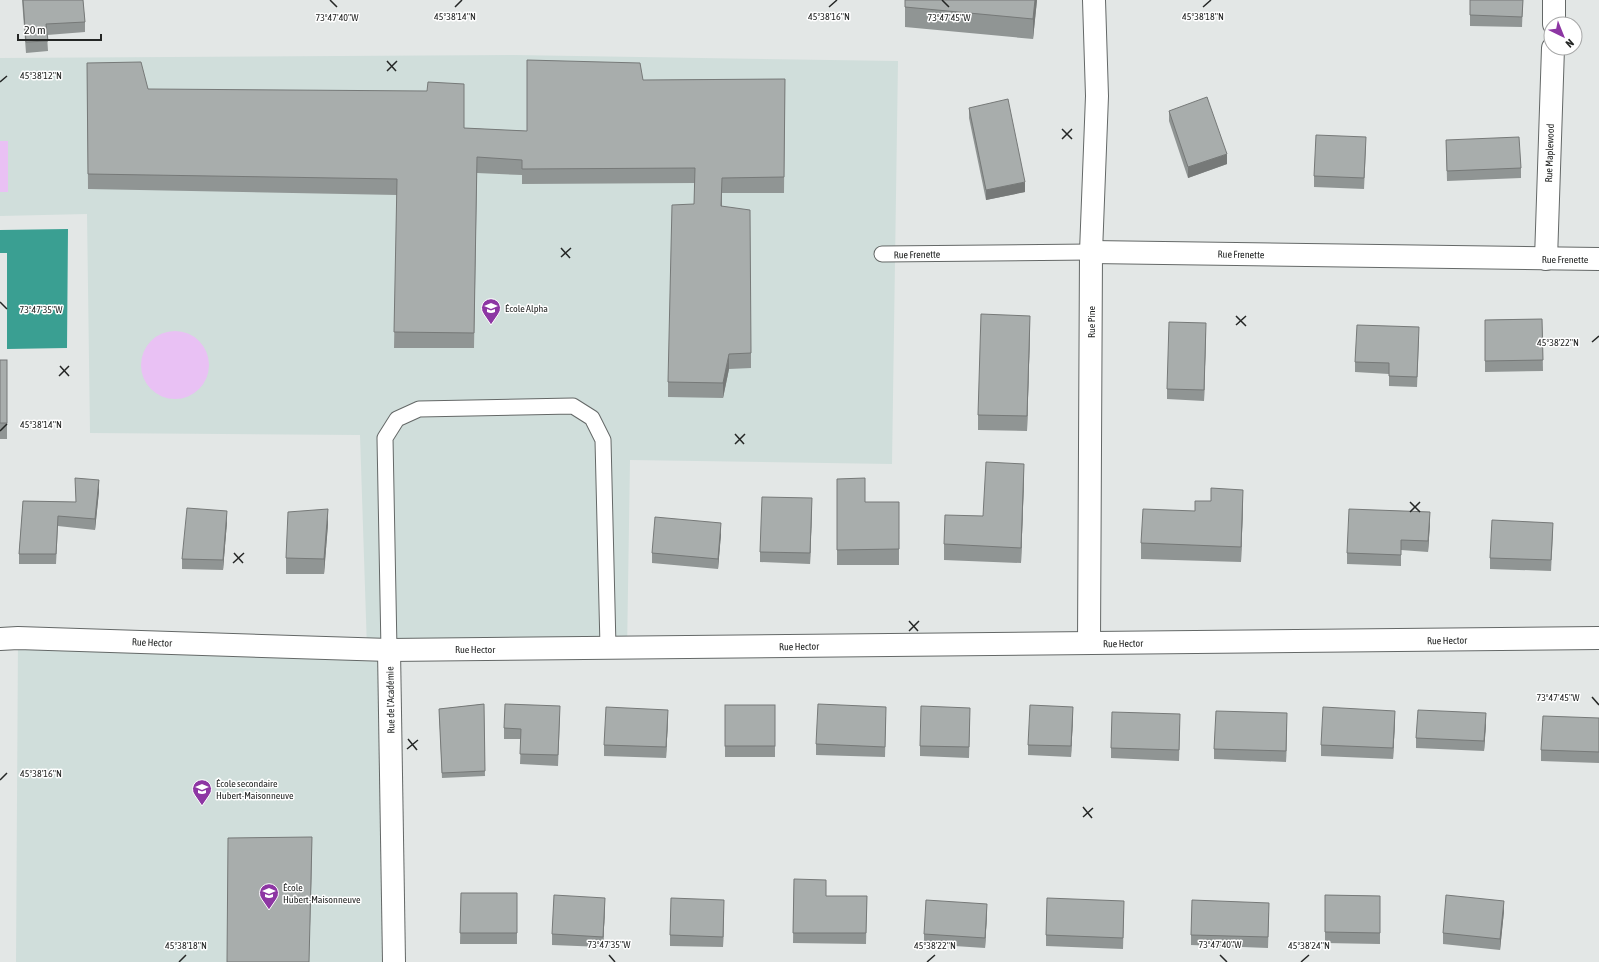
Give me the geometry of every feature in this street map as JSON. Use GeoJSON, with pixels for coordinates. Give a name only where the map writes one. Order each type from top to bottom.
{"type":"FeatureCollection","features":[{"type":"Feature","properties":{"kind":"street","name":"Rue Pine"},"geometry":{"type":"LineString","coordinates":[[1089,643],[1091,252],[1097,96],[1094,0]]}},
{"type":"Feature","properties":{"kind":"street"},"geometry":{"type":"LineString","coordinates":[[1554,0],[1554,16]]}},
{"type":"Feature","properties":{"kind":"street","name":"Rue Maplewood"},"geometry":{"type":"LineString","coordinates":[[1546,259],[1553,56]]}},
{"type":"Feature","properties":{"kind":"street","name":"Rue Frenette"},"geometry":{"type":"LineString","coordinates":[[1091,252],[1599,259]]}},
{"type":"Feature","properties":{"kind":"street","name":"Rue Hector"},"geometry":{"type":"LineString","coordinates":[[0,639],[18,638],[388,650],[1599,638]]}},
{"type":"Feature","properties":{"kind":"street","name":"Rue de l'Académie"},"geometry":{"type":"LineString","coordinates":[[388,650],[394,962]]}},
{"type":"Feature","properties":{"kind":"lane","name":"Rue Frenette"},"geometry":{"type":"LineString","coordinates":[[882,254],[1091,252]]}},
{"type":"Feature","properties":{"kind":"lane","name":"Rue de l'Académie"},"geometry":{"type":"LineString","coordinates":[[388,650],[385,438],[397,419],[419,409],[573,406],[592,418],[603,440],[608,648]]}},
{"type":"Feature","properties":{"kind":"shaded area","name":"École Alpha"},"geometry":{"type":"Polygon","coordinates":[[[514,55],[898,61],[892,464],[630,460],[627,652],[389,650],[385,962],[16,962],[18,638],[367,649],[360,435],[90,433],[87,214],[0,216],[0,58],[514,55]]]}},
{"type":"Feature","properties":{"kind":"shaded area"},"geometry":{"type":"Polygon","coordinates":[[[0,141],[8,141],[8,192],[0,192],[0,141]]]}},
{"type":"Feature","properties":{"kind":"shaded area"},"geometry":{"type":"Polygon","coordinates":[[[68,229],[67,348],[7,349],[7,253],[0,253],[0,230],[68,229]]]}},
{"type":"Feature","properties":{"kind":"shaded area"},"geometry":{"type":"Polygon","coordinates":[[[175,331],[188,334],[199,341],[206,352],[209,365],[206,378],[199,389],[188,396],[175,399],[162,396],[151,389],[144,378],[141,365],[144,352],[151,341],[162,334],[175,331]]]}},
{"type":"Feature","properties":{"kind":"building"},"geometry":{"type":"Polygon","coordinates":[[[23,0],[83,0],[85,22],[46,24],[48,41],[26,42],[23,0]]]}},
{"type":"Feature","properties":{"kind":"building"},"geometry":{"type":"Polygon","coordinates":[[[905,0],[1035,0],[1033,19],[905,7],[905,0]]]}},
{"type":"Feature","properties":{"kind":"building"},"geometry":{"type":"Polygon","coordinates":[[[1470,0],[1523,0],[1522,17],[1470,15],[1470,0]]]}},
{"type":"Feature","properties":{"kind":"building"},"geometry":{"type":"Polygon","coordinates":[[[527,60],[640,63],[643,80],[785,79],[784,177],[722,178],[721,206],[750,210],[751,353],[729,354],[723,383],[668,382],[672,205],[694,204],[695,168],[522,169],[522,160],[477,157],[474,333],[394,332],[397,179],[88,174],[87,63],[141,62],[148,89],[427,91],[428,82],[464,84],[464,128],[527,131],[527,60]]]}},
{"type":"Feature","properties":{"kind":"building"},"geometry":{"type":"Polygon","coordinates":[[[1207,97],[1227,154],[1188,167],[1169,111],[1207,97]]]}},
{"type":"Feature","properties":{"kind":"building"},"geometry":{"type":"Polygon","coordinates":[[[1008,99],[1025,182],[986,190],[969,108],[1008,99]]]}},
{"type":"Feature","properties":{"kind":"building"},"geometry":{"type":"Polygon","coordinates":[[[1316,135],[1366,137],[1364,178],[1314,176],[1316,135]]]}},
{"type":"Feature","properties":{"kind":"building"},"geometry":{"type":"Polygon","coordinates":[[[1519,137],[1521,168],[1447,171],[1446,140],[1519,137]]]}},
{"type":"Feature","properties":{"kind":"building"},"geometry":{"type":"Polygon","coordinates":[[[981,314],[1030,316],[1027,416],[978,415],[981,314]]]}},
{"type":"Feature","properties":{"kind":"building"},"geometry":{"type":"Polygon","coordinates":[[[1542,319],[1543,360],[1485,361],[1485,320],[1542,319]]]}},
{"type":"Feature","properties":{"kind":"building"},"geometry":{"type":"Polygon","coordinates":[[[1169,322],[1206,323],[1204,390],[1167,389],[1169,322]]]}},
{"type":"Feature","properties":{"kind":"building"},"geometry":{"type":"Polygon","coordinates":[[[1357,325],[1419,327],[1417,377],[1389,376],[1389,363],[1355,362],[1357,325]]]}},
{"type":"Feature","properties":{"kind":"building"},"geometry":{"type":"Polygon","coordinates":[[[0,360],[7,360],[7,423],[0,423],[0,360]]]}},
{"type":"Feature","properties":{"kind":"building"},"geometry":{"type":"Polygon","coordinates":[[[986,462],[1024,464],[1021,548],[944,544],[945,515],[983,516],[986,462]]]}},
{"type":"Feature","properties":{"kind":"building"},"geometry":{"type":"Polygon","coordinates":[[[75,478],[99,480],[95,519],[58,516],[56,554],[19,554],[23,501],[76,502],[75,478]]]}},
{"type":"Feature","properties":{"kind":"building"},"geometry":{"type":"Polygon","coordinates":[[[865,478],[865,502],[899,502],[899,549],[837,550],[837,479],[865,478]]]}},
{"type":"Feature","properties":{"kind":"building"},"geometry":{"type":"Polygon","coordinates":[[[1211,488],[1243,490],[1241,547],[1141,543],[1143,509],[1195,511],[1195,501],[1211,501],[1211,488]]]}},
{"type":"Feature","properties":{"kind":"building"},"geometry":{"type":"Polygon","coordinates":[[[762,497],[812,498],[810,553],[760,552],[762,497]]]}},
{"type":"Feature","properties":{"kind":"building"},"geometry":{"type":"Polygon","coordinates":[[[187,508],[227,511],[223,560],[182,559],[187,508]]]}},
{"type":"Feature","properties":{"kind":"building"},"geometry":{"type":"Polygon","coordinates":[[[328,509],[324,559],[286,558],[288,512],[328,509]]]}},
{"type":"Feature","properties":{"kind":"building"},"geometry":{"type":"Polygon","coordinates":[[[1349,509],[1430,512],[1428,541],[1401,540],[1401,555],[1347,553],[1349,509]]]}},
{"type":"Feature","properties":{"kind":"building"},"geometry":{"type":"Polygon","coordinates":[[[655,517],[721,523],[718,559],[652,553],[655,517]]]}},
{"type":"Feature","properties":{"kind":"building"},"geometry":{"type":"Polygon","coordinates":[[[1492,520],[1553,523],[1551,560],[1490,558],[1492,520]]]}},
{"type":"Feature","properties":{"kind":"building"},"geometry":{"type":"Polygon","coordinates":[[[484,704],[485,771],[442,773],[439,709],[484,704]]]}},
{"type":"Feature","properties":{"kind":"building"},"geometry":{"type":"Polygon","coordinates":[[[505,704],[560,706],[558,755],[520,754],[521,729],[504,728],[505,704]]]}},
{"type":"Feature","properties":{"kind":"building"},"geometry":{"type":"Polygon","coordinates":[[[818,704],[886,707],[885,747],[816,744],[818,704]]]}},
{"type":"Feature","properties":{"kind":"building"},"geometry":{"type":"Polygon","coordinates":[[[725,705],[775,705],[775,746],[725,746],[725,705]]]}},
{"type":"Feature","properties":{"kind":"building"},"geometry":{"type":"Polygon","coordinates":[[[1030,705],[1073,707],[1071,746],[1028,745],[1030,705]]]}},
{"type":"Feature","properties":{"kind":"building"},"geometry":{"type":"Polygon","coordinates":[[[921,706],[970,708],[969,747],[920,746],[921,706]]]}},
{"type":"Feature","properties":{"kind":"building"},"geometry":{"type":"Polygon","coordinates":[[[606,707],[668,710],[666,747],[604,745],[606,707]]]}},
{"type":"Feature","properties":{"kind":"building"},"geometry":{"type":"Polygon","coordinates":[[[1323,707],[1395,711],[1393,748],[1321,745],[1323,707]]]}},
{"type":"Feature","properties":{"kind":"building"},"geometry":{"type":"Polygon","coordinates":[[[1418,710],[1486,713],[1484,741],[1416,738],[1418,710]]]}},
{"type":"Feature","properties":{"kind":"building"},"geometry":{"type":"Polygon","coordinates":[[[1216,711],[1287,713],[1286,751],[1214,749],[1216,711]]]}},
{"type":"Feature","properties":{"kind":"building"},"geometry":{"type":"Polygon","coordinates":[[[1112,712],[1180,714],[1179,750],[1111,748],[1112,712]]]}},
{"type":"Feature","properties":{"kind":"building"},"geometry":{"type":"Polygon","coordinates":[[[1543,716],[1599,718],[1599,752],[1541,750],[1543,716]]]}},
{"type":"Feature","properties":{"kind":"building","name":"École Hubert-Maisonneuve"},"geometry":{"type":"Polygon","coordinates":[[[312,837],[309,962],[227,962],[228,838],[312,837]]]}},
{"type":"Feature","properties":{"kind":"building"},"geometry":{"type":"Polygon","coordinates":[[[794,879],[826,880],[826,896],[867,896],[866,933],[793,933],[794,879]]]}},
{"type":"Feature","properties":{"kind":"building"},"geometry":{"type":"Polygon","coordinates":[[[461,893],[517,893],[517,933],[460,933],[461,893]]]}},
{"type":"Feature","properties":{"kind":"building"},"geometry":{"type":"Polygon","coordinates":[[[554,895],[605,898],[603,937],[552,934],[554,895]]]}},
{"type":"Feature","properties":{"kind":"building"},"geometry":{"type":"Polygon","coordinates":[[[1325,895],[1380,896],[1380,933],[1325,932],[1325,895]]]}},
{"type":"Feature","properties":{"kind":"building"},"geometry":{"type":"Polygon","coordinates":[[[1446,895],[1504,901],[1500,939],[1443,933],[1446,895]]]}},
{"type":"Feature","properties":{"kind":"building"},"geometry":{"type":"Polygon","coordinates":[[[671,898],[724,900],[723,937],[670,935],[671,898]]]}},
{"type":"Feature","properties":{"kind":"building"},"geometry":{"type":"Polygon","coordinates":[[[1047,898],[1124,901],[1123,938],[1046,935],[1047,898]]]}},
{"type":"Feature","properties":{"kind":"building"},"geometry":{"type":"Polygon","coordinates":[[[926,900],[987,904],[985,938],[924,934],[926,900]]]}},
{"type":"Feature","properties":{"kind":"building"},"geometry":{"type":"Polygon","coordinates":[[[1192,900],[1269,903],[1268,937],[1191,935],[1192,900]]]}},
{"type":"Feature","properties":{"kind":"place","name":"École Alpha"},"geometry":{"type":"Point","coordinates":[491,325]}},
{"type":"Feature","properties":{"kind":"place","name":"École secondaire Hubert-Maisonneuve"},"geometry":{"type":"Point","coordinates":[202,806]}},
{"type":"Feature","properties":{"kind":"place","name":"École Hubert-Maisonneuve"},"geometry":{"type":"Point","coordinates":[269,910]}}]}
